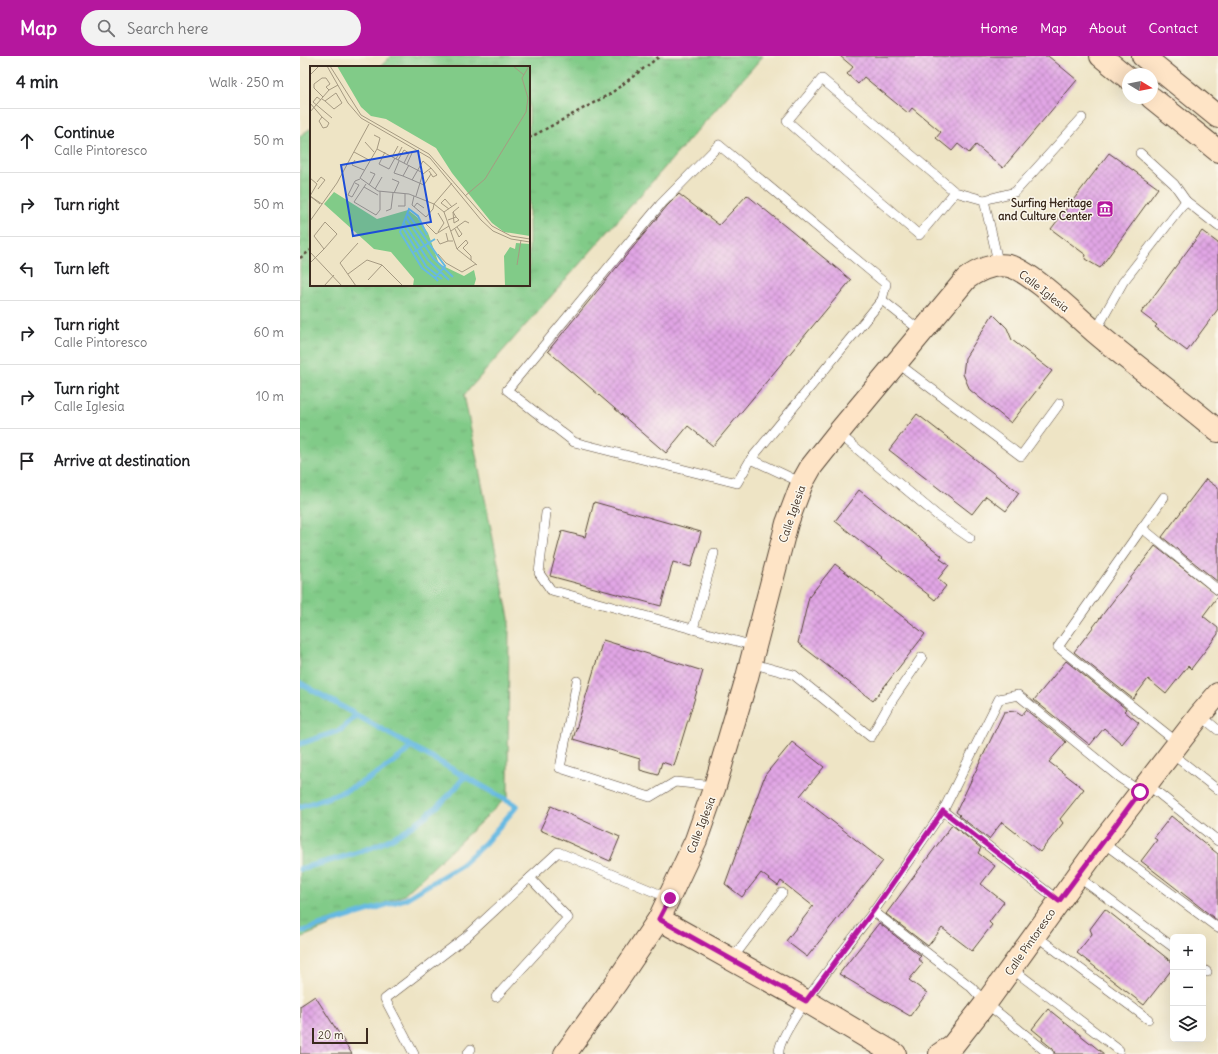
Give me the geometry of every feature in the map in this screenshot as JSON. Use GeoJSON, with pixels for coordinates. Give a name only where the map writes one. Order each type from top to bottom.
{"type":"FeatureCollection","features":[{"type":"Feature","properties":{"kind":"street"},"geometry":{"type":"LineString","coordinates":[[1101,56],[1122,73]]}},
{"type":"Feature","properties":{"kind":"street"},"geometry":{"type":"LineString","coordinates":[[1143,56],[1218,117]]}},
{"type":"Feature","properties":{"kind":"street"},"geometry":{"type":"LineString","coordinates":[[1158,103],[1218,151]]}},
{"type":"Feature","properties":{"kind":"street","name":"Calle Iglesia"},"geometry":{"type":"LineString","coordinates":[[565,1054],[616,983],[659,919],[696,840],[715,786],[787,523],[802,483],[811,467],[896,362],[966,279],[974,273],[986,268],[1009,266],[1019,270],[1095,332],[1214,420]]}},
{"type":"Feature","properties":{"kind":"street","name":"Calle Pintoresco"},"geometry":{"type":"LineString","coordinates":[[940,1054],[953,1045],[986,1004],[1102,842],[1174,748],[1218,694]]}},
{"type":"Feature","properties":{"kind":"street"},"geometry":{"type":"LineString","coordinates":[[659,919],[806,1001],[895,1054]]}},
{"type":"Feature","properties":{"kind":"lane"},"geometry":{"type":"LineString","coordinates":[[955,192],[919,235],[787,121],[822,79],[955,192],[984,200],[1015,192],[1082,118]]}},
{"type":"Feature","properties":{"kind":"lane"},"geometry":{"type":"LineString","coordinates":[[719,145],[886,284],[882,300],[751,459],[737,482],[574,442],[507,390],[660,204],[719,145]]}},
{"type":"Feature","properties":{"kind":"lane"},"geometry":{"type":"LineString","coordinates":[[1140,153],[1174,184],[1186,201],[1218,226]]}},
{"type":"Feature","properties":{"kind":"lane"},"geometry":{"type":"LineString","coordinates":[[984,200],[999,266]]}},
{"type":"Feature","properties":{"kind":"lane"},"geometry":{"type":"LineString","coordinates":[[1095,332],[1123,282],[1186,201]]}},
{"type":"Feature","properties":{"kind":"lane"},"geometry":{"type":"LineString","coordinates":[[882,300],[922,332]]}},
{"type":"Feature","properties":{"kind":"lane"},"geometry":{"type":"LineString","coordinates":[[896,362],[1021,456],[1060,403]]}},
{"type":"Feature","properties":{"kind":"lane"},"geometry":{"type":"LineString","coordinates":[[838,434],[938,516],[970,538]]}},
{"type":"Feature","properties":{"kind":"lane"},"geometry":{"type":"LineString","coordinates":[[751,459],[802,483]]}},
{"type":"Feature","properties":{"kind":"lane"},"geometry":{"type":"LineString","coordinates":[[1164,497],[1058,647],[1174,748],[1218,790]]}},
{"type":"Feature","properties":{"kind":"lane"},"geometry":{"type":"LineString","coordinates":[[546,513],[539,572],[551,590],[693,629],[752,655],[794,675],[871,737],[889,705],[922,657]]}},
{"type":"Feature","properties":{"kind":"lane"},"geometry":{"type":"LineString","coordinates":[[1142,528],[1218,590]]}},
{"type":"Feature","properties":{"kind":"lane"},"geometry":{"type":"LineString","coordinates":[[693,629],[714,553]]}},
{"type":"Feature","properties":{"kind":"lane"},"geometry":{"type":"LineString","coordinates":[[577,681],[560,768],[650,797],[676,782],[715,786]]}},
{"type":"Feature","properties":{"kind":"lane"},"geometry":{"type":"LineString","coordinates":[[779,1054],[781,1043],[806,1001],[873,911],[943,811],[998,699],[1018,695],[1120,778],[1144,788],[1218,841]]}},
{"type":"Feature","properties":{"kind":"lane"},"geometry":{"type":"LineString","coordinates":[[1200,715],[1218,730]]}},
{"type":"Feature","properties":{"kind":"lane"},"geometry":{"type":"LineString","coordinates":[[943,811],[1059,901]]}},
{"type":"Feature","properties":{"kind":"lane"},"geometry":{"type":"LineString","coordinates":[[1102,842],[1218,928]]}},
{"type":"Feature","properties":{"kind":"lane"},"geometry":{"type":"LineString","coordinates":[[414,1054],[385,999],[466,937],[558,852],[670,898]]}},
{"type":"Feature","properties":{"kind":"lane"},"geometry":{"type":"LineString","coordinates":[[1077,876],[1170,945]]}},
{"type":"Feature","properties":{"kind":"lane"},"geometry":{"type":"LineString","coordinates":[[496,997],[568,918],[530,878]]}},
{"type":"Feature","properties":{"kind":"lane"},"geometry":{"type":"LineString","coordinates":[[732,959],[782,893]]}},
{"type":"Feature","properties":{"kind":"lane"},"geometry":{"type":"LineString","coordinates":[[873,911],[971,987],[986,1004],[1049,1054]]}},
{"type":"Feature","properties":{"kind":"lane"},"geometry":{"type":"LineString","coordinates":[[1035,935],[1148,1019]]}},
{"type":"Feature","properties":{"kind":"lane"},"geometry":{"type":"LineString","coordinates":[[1011,968],[1118,1050]]}},
{"type":"Feature","properties":{"kind":"path"},"geometry":{"type":"LineString","coordinates":[[530,137],[610,94],[660,56]]}},
{"type":"Feature","properties":{"kind":"path"},"geometry":{"type":"LineString","coordinates":[[300,258],[310,251]]}},
{"type":"Feature","properties":{"kind":"green space"},"geometry":{"type":"Polygon","coordinates":[[[391,56],[763,56],[464,395],[509,618],[508,796],[404,895],[300,938],[300,136],[310,129],[310,286],[530,286],[530,66],[381,66],[391,56]]]}},
{"type":"Feature","properties":{"kind":"building"},"geometry":{"type":"Polygon","coordinates":[[[840,56],[1048,56],[1077,80],[1003,168],[976,145],[969,153],[958,144],[952,151],[936,138],[941,132],[912,108],[908,113],[864,77],[858,84],[847,74],[853,67],[840,56]]]}},
{"type":"Feature","properties":{"kind":"building","name":"Surfing Heritage and Culture Center"},"geometry":{"type":"Polygon","coordinates":[[[1109,153],[1158,188],[1100,268],[1085,259],[1086,255],[1051,229],[1109,153]]]}},
{"type":"Feature","properties":{"kind":"building"},"geometry":{"type":"Polygon","coordinates":[[[679,194],[719,225],[747,195],[851,280],[713,446],[688,426],[666,453],[548,351],[667,206],[679,194]]]}},
{"type":"Feature","properties":{"kind":"building"},"geometry":{"type":"Polygon","coordinates":[[[1202,231],[1218,243],[1218,309],[1187,351],[1155,327],[1157,325],[1141,313],[1202,231]]]}},
{"type":"Feature","properties":{"kind":"building"},"geometry":{"type":"Polygon","coordinates":[[[993,314],[1007,328],[1012,340],[1052,371],[1011,423],[970,390],[963,374],[965,358],[993,314]]]}},
{"type":"Feature","properties":{"kind":"building"},"geometry":{"type":"Polygon","coordinates":[[[917,414],[1019,493],[1006,511],[986,496],[972,514],[889,450],[917,414]]]}},
{"type":"Feature","properties":{"kind":"building"},"geometry":{"type":"Polygon","coordinates":[[[1206,479],[1218,488],[1218,582],[1162,537],[1206,479]]]}},
{"type":"Feature","properties":{"kind":"building"},"geometry":{"type":"Polygon","coordinates":[[[859,490],[942,556],[940,559],[949,565],[938,579],[946,586],[935,600],[835,521],[859,490]]]}},
{"type":"Feature","properties":{"kind":"building"},"geometry":{"type":"Polygon","coordinates":[[[594,502],[701,532],[691,567],[673,562],[661,606],[550,576],[562,531],[585,537],[594,502]]]}},
{"type":"Feature","properties":{"kind":"building"},"geometry":{"type":"Polygon","coordinates":[[[1155,546],[1218,596],[1203,616],[1218,628],[1218,634],[1191,669],[1188,666],[1166,694],[1148,679],[1133,699],[1074,652],[1155,546]]]}},
{"type":"Feature","properties":{"kind":"building"},"geometry":{"type":"Polygon","coordinates":[[[835,564],[925,634],[873,701],[798,643],[809,597],[835,564]]]}},
{"type":"Feature","properties":{"kind":"building"},"geometry":{"type":"Polygon","coordinates":[[[603,640],[703,671],[674,766],[662,762],[658,775],[640,770],[640,759],[573,739],[603,640]]]}},
{"type":"Feature","properties":{"kind":"building"},"geometry":{"type":"Polygon","coordinates":[[[1066,661],[1126,709],[1124,711],[1139,723],[1122,744],[1104,728],[1090,745],[1034,700],[1066,661]]]}},
{"type":"Feature","properties":{"kind":"building"},"geometry":{"type":"Polygon","coordinates":[[[1026,710],[1066,742],[1049,762],[1084,789],[1060,819],[1063,823],[1040,852],[1002,822],[989,839],[956,812],[1004,712],[1016,711],[1022,715],[1026,710]]]}},
{"type":"Feature","properties":{"kind":"building"},"geometry":{"type":"Polygon","coordinates":[[[792,742],[824,767],[800,796],[883,861],[807,957],[786,941],[813,906],[781,881],[778,886],[761,873],[742,897],[725,884],[765,775],[792,742]]]}},
{"type":"Feature","properties":{"kind":"building"},"geometry":{"type":"Polygon","coordinates":[[[551,806],[620,837],[610,861],[540,830],[551,806]]]}},
{"type":"Feature","properties":{"kind":"building"},"geometry":{"type":"Polygon","coordinates":[[[1171,816],[1218,854],[1218,921],[1141,861],[1157,840],[1154,838],[1171,816]]]}},
{"type":"Feature","properties":{"kind":"building"},"geometry":{"type":"Polygon","coordinates":[[[952,825],[981,848],[978,853],[995,866],[981,884],[1004,902],[989,922],[992,925],[972,951],[942,928],[928,946],[886,914],[952,825]]]}},
{"type":"Feature","properties":{"kind":"building"},"geometry":{"type":"Polygon","coordinates":[[[1105,909],[1170,961],[1170,972],[1144,1005],[1077,953],[1092,934],[1090,929],[1105,909]]]}},
{"type":"Feature","properties":{"kind":"building"},"geometry":{"type":"Polygon","coordinates":[[[879,923],[921,956],[918,959],[923,963],[909,980],[927,993],[910,1016],[839,974],[879,923]]]}},
{"type":"Feature","properties":{"kind":"building"},"geometry":{"type":"Polygon","coordinates":[[[315,996],[352,1054],[300,1054],[300,1006],[315,996]]]}},
{"type":"Feature","properties":{"kind":"building"},"geometry":{"type":"Polygon","coordinates":[[[1048,1009],[1104,1054],[1055,1054],[1053,1049],[1042,1040],[1043,1038],[1032,1029],[1048,1009]]]}},
{"type":"Feature","properties":{"kind":"waterway"},"geometry":{"type":"LineString","coordinates":[[300,683],[517,806],[485,843],[461,865],[405,899],[300,932]]}},
{"type":"Feature","properties":{"kind":"waterway"},"geometry":{"type":"LineString","coordinates":[[300,744],[341,730],[356,715]]}},
{"type":"Feature","properties":{"kind":"waterway"},"geometry":{"type":"LineString","coordinates":[[300,807],[325,799],[371,778],[405,753],[411,746]]}},
{"type":"Feature","properties":{"kind":"waterway"},"geometry":{"type":"LineString","coordinates":[[300,869],[362,851],[405,831],[438,806],[464,777]]}},
{"type":"Feature","properties":{"kind":"place","name":"Surfing Heritage and Culture Center"},"geometry":{"type":"Point","coordinates":[1105,209]}},
{"type":"Feature","properties":{"kind":"route"},"geometry":{"type":"LineString","coordinates":[[670,898],[659,919],[806,1001],[873,911],[943,811],[1059,901],[1140,792]]}}]}
